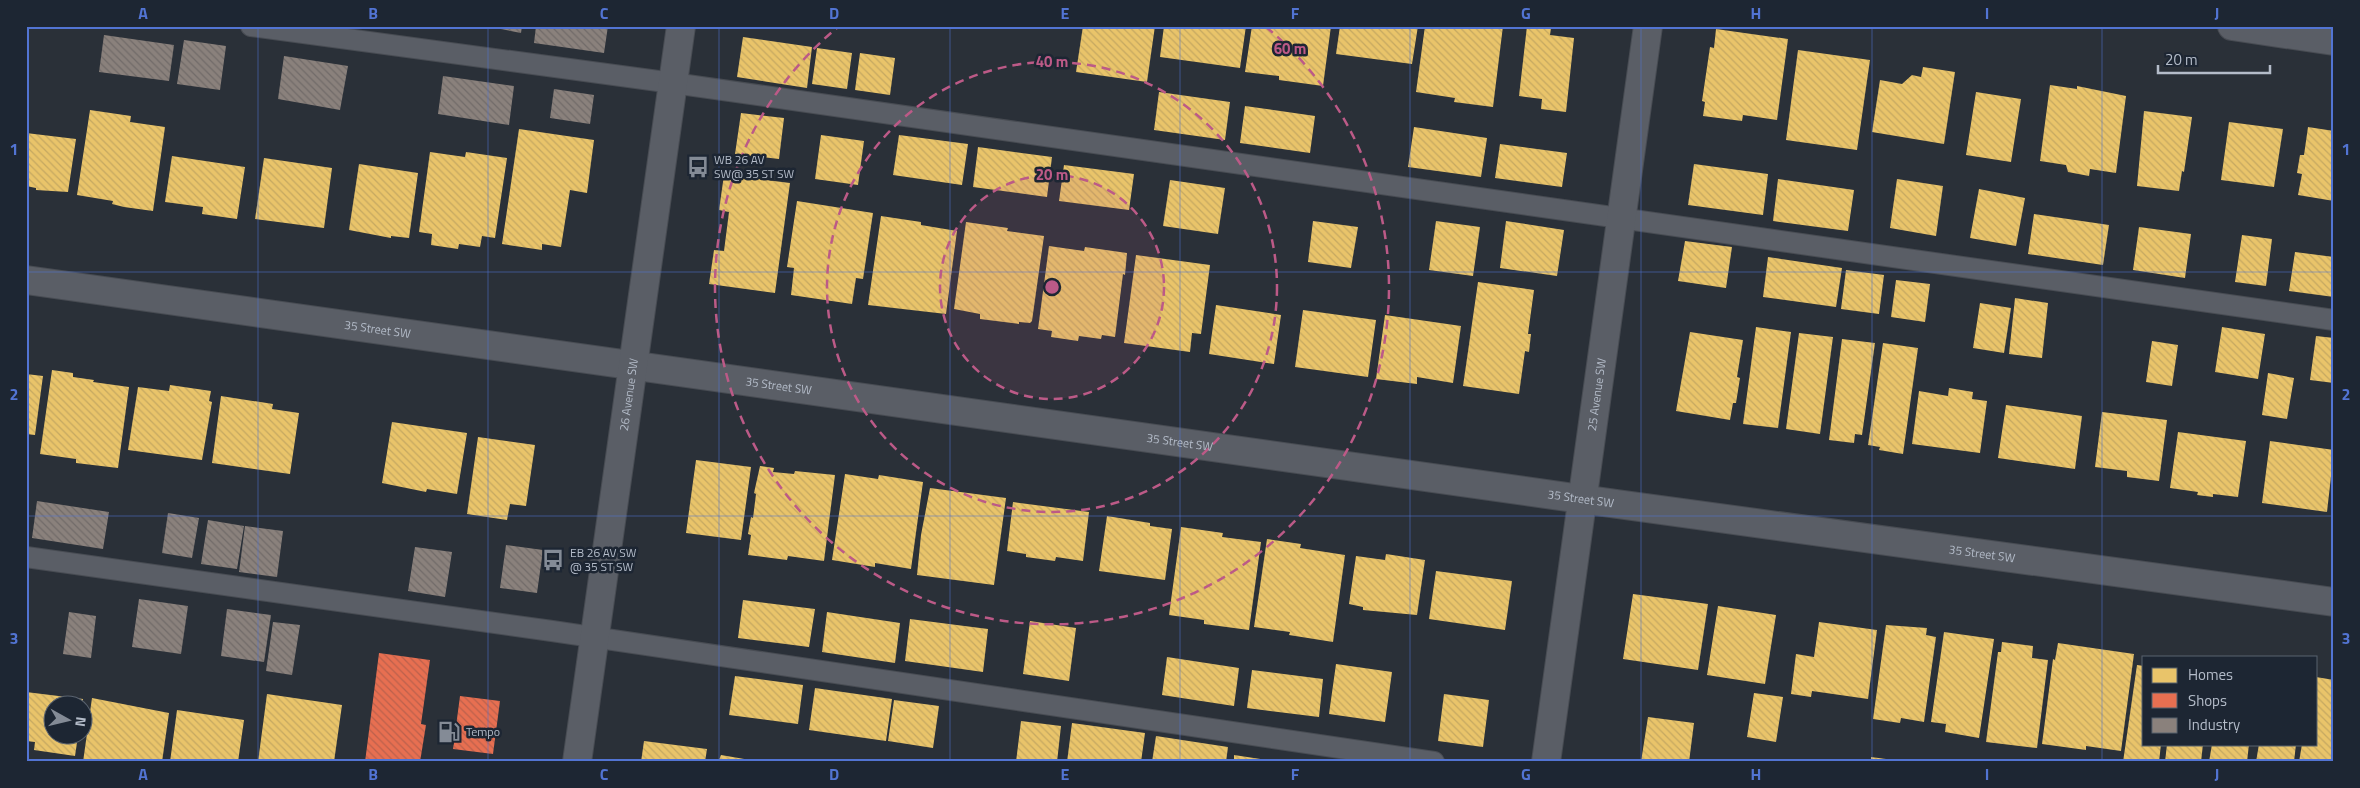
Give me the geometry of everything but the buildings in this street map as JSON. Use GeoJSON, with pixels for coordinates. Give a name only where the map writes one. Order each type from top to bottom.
{"type":"FeatureCollection","features":[{"type":"Feature","properties":{"kind":"street","name":"26 Avenue SW"},"geometry":{"type":"LineString","coordinates":[[577,762],[681,26]]}},
{"type":"Feature","properties":{"kind":"street","name":"25 Avenue SW"},"geometry":{"type":"LineString","coordinates":[[1546,762],[1648,26]]}},
{"type":"Feature","properties":{"kind":"street"},"geometry":{"type":"LineString","coordinates":[[2232,26],[2334,40]]}},
{"type":"Feature","properties":{"kind":"street","name":"35 Street SW"},"geometry":{"type":"LineString","coordinates":[[26,280],[1582,499],[2334,602]]}},
{"type":"Feature","properties":{"kind":"lane"},"geometry":{"type":"LineString","coordinates":[[251,26],[673,83],[1621,220],[2334,320]]}},
{"type":"Feature","properties":{"kind":"lane"},"geometry":{"type":"LineString","coordinates":[[26,557],[594,637],[1434,762]]}},
{"type":"Feature","properties":{"kind":"place","name":"WB 26 AV SW@ 35 ST SW"},"geometry":{"type":"Point","coordinates":[698,167]}},
{"type":"Feature","properties":{"kind":"place","name":"EB 26 AV SW @ 35 ST SW"},"geometry":{"type":"Point","coordinates":[553,560]}},
{"type":"Feature","properties":{"kind":"place","name":"Tempo"},"geometry":{"type":"Point","coordinates":[449,732]}}]}
